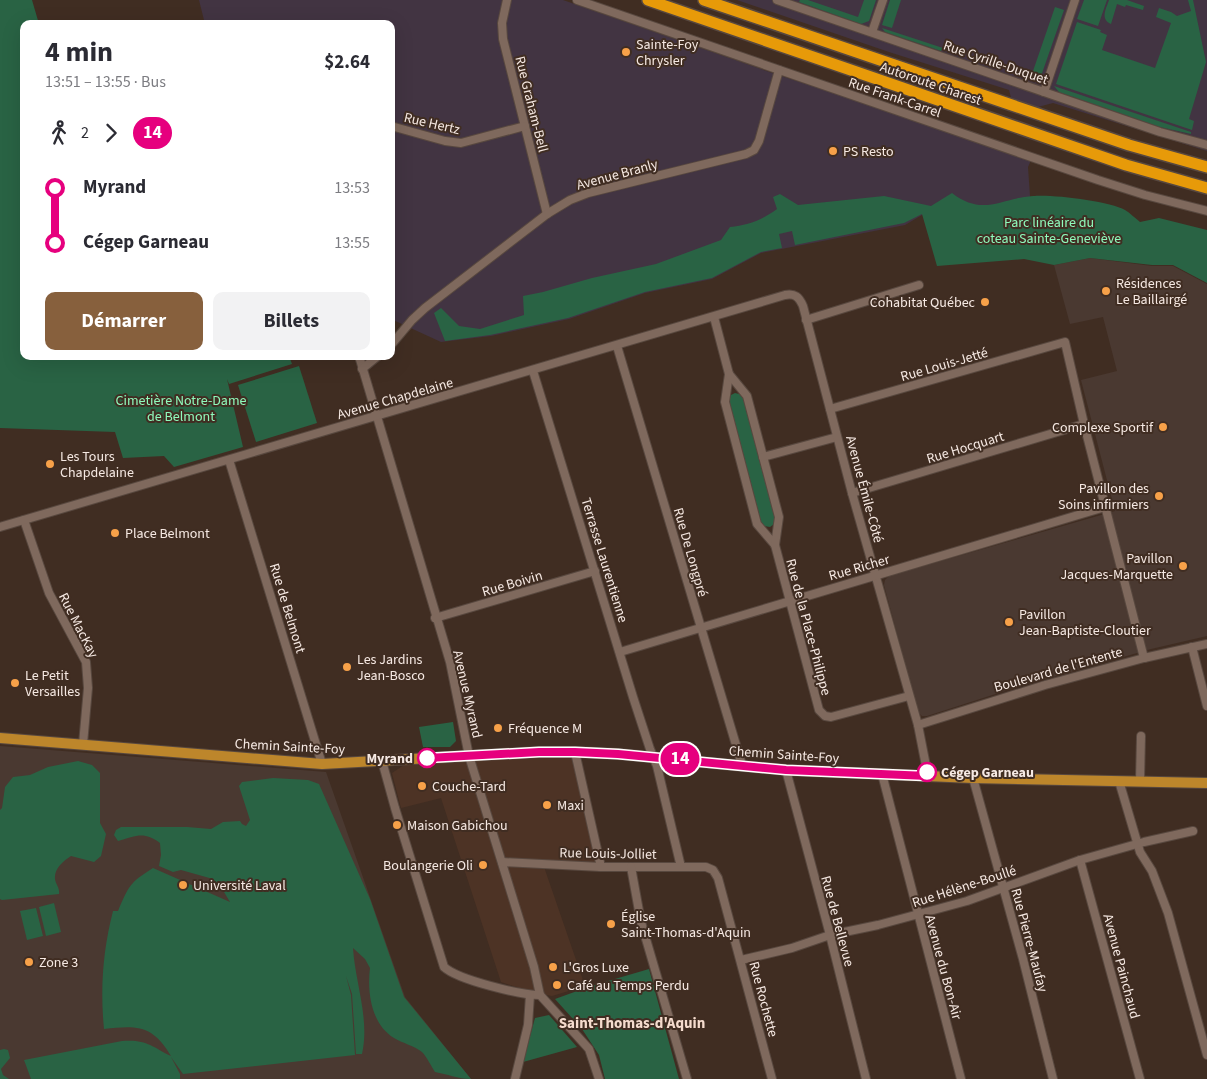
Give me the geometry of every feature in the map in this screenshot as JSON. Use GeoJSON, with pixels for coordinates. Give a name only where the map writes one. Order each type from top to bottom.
{"type":"FeatureCollection","features":[{"type":"Feature","properties":{"kind":"highway","name":"Autoroute Charest"},"geometry":{"type":"LineString","coordinates":[[648,0],[1126,165],[1207,188]]}},
{"type":"Feature","properties":{"kind":"highway","name":"Autoroute Charest"},"geometry":{"type":"LineString","coordinates":[[704,0],[1129,145],[1207,167]]}},
{"type":"Feature","properties":{"kind":"main road","name":"Chemin Sainte-Foy"},"geometry":{"type":"LineString","coordinates":[[0,738],[322,764],[539,752],[575,752],[654,757],[786,770],[973,778],[1207,783]]}},
{"type":"Feature","properties":{"kind":"street","name":"Rue Graham-Bell"},"geometry":{"type":"LineString","coordinates":[[507,0],[502,23],[503,39],[547,214]]}},
{"type":"Feature","properties":{"kind":"street","name":"Rue Frank-Carrel"},"geometry":{"type":"LineString","coordinates":[[576,0],[1098,180],[1145,195],[1207,211]]}},
{"type":"Feature","properties":{"kind":"street","name":"Rue Cyrille-Duquet"},"geometry":{"type":"LineString","coordinates":[[777,0],[1160,132],[1207,145]]}},
{"type":"Feature","properties":{"kind":"street"},"geometry":{"type":"LineString","coordinates":[[872,32],[883,0]]}},
{"type":"Feature","properties":{"kind":"street"},"geometry":{"type":"LineString","coordinates":[[1044,92],[1075,0]]}},
{"type":"Feature","properties":{"kind":"street","name":"Avenue Branly"},"geometry":{"type":"LineString","coordinates":[[395,340],[425,308],[547,214],[570,200],[588,193],[754,150],[759,141],[779,70]]}},
{"type":"Feature","properties":{"kind":"street","name":"Rue Hertz"},"geometry":{"type":"LineString","coordinates":[[395,127],[445,141],[461,143],[525,126]]}},
{"type":"Feature","properties":{"kind":"street"},"geometry":{"type":"LineString","coordinates":[[806,320],[920,285]]}},
{"type":"Feature","properties":{"kind":"street","name":"Avenue Chapdelaine"},"geometry":{"type":"LineString","coordinates":[[0,527],[789,294],[798,297]]}},
{"type":"Feature","properties":{"kind":"street","name":"Avenue Émile-Côté"},"geometry":{"type":"LineString","coordinates":[[798,297],[806,320],[852,493],[918,726],[928,776]]}},
{"type":"Feature","properties":{"kind":"street","name":"Rue de la Place-Philippe"},"geometry":{"type":"LineString","coordinates":[[714,317],[729,374],[747,396],[780,517],[774,545]]}},
{"type":"Feature","properties":{"kind":"street","name":"Rue Louis-Jetté"},"geometry":{"type":"LineString","coordinates":[[830,409],[1065,342],[1084,424]]}},
{"type":"Feature","properties":{"kind":"street","name":"Rue De Longpré"},"geometry":{"type":"LineString","coordinates":[[617,346],[742,765]]}},
{"type":"Feature","properties":{"kind":"street","name":"Avenue Myrand"},"geometry":{"type":"LineString","coordinates":[[360,360],[450,662],[469,756],[534,967],[540,995],[588,1049],[599,1079]]}},
{"type":"Feature","properties":{"kind":"street"},"geometry":{"type":"LineString","coordinates":[[362,369],[373,360]]}},
{"type":"Feature","properties":{"kind":"street","name":"Terrasse Laurentienne"},"geometry":{"type":"LineString","coordinates":[[533,371],[636,706],[654,757]]}},
{"type":"Feature","properties":{"kind":"street","name":"Rue de la Place-Philippe"},"geometry":{"type":"LineString","coordinates":[[729,374],[724,402],[757,524],[774,545],[819,710],[822,714],[830,717],[909,696]]}},
{"type":"Feature","properties":{"kind":"street"},"geometry":{"type":"LineString","coordinates":[[1084,424],[1144,658]]}},
{"type":"Feature","properties":{"kind":"street","name":"Rue Hocquart"},"geometry":{"type":"LineString","coordinates":[[852,493],[1084,424]]}},
{"type":"Feature","properties":{"kind":"street"},"geometry":{"type":"LineString","coordinates":[[763,457],[838,437]]}},
{"type":"Feature","properties":{"kind":"street","name":"Rue de Belmont"},"geometry":{"type":"LineString","coordinates":[[228,460],[322,764]]}},
{"type":"Feature","properties":{"kind":"street","name":"Rue Richer"},"geometry":{"type":"LineString","coordinates":[[620,652],[1105,507]]}},
{"type":"Feature","properties":{"kind":"street","name":"Rue MacKay"},"geometry":{"type":"LineString","coordinates":[[24,520],[49,594],[86,662],[88,688],[83,744]]}},
{"type":"Feature","properties":{"kind":"street","name":"Rue Boivin"},"geometry":{"type":"LineString","coordinates":[[436,618],[595,571]]}},
{"type":"Feature","properties":{"kind":"street","name":"Boulevard de l'Entente"},"geometry":{"type":"LineString","coordinates":[[918,726],[1045,685],[1144,658],[1207,644]]}},
{"type":"Feature","properties":{"kind":"street"},"geometry":{"type":"LineString","coordinates":[[1192,647],[1207,706]]}},
{"type":"Feature","properties":{"kind":"street"},"geometry":{"type":"LineString","coordinates":[[1140,736],[1140,782]]}},
{"type":"Feature","properties":{"kind":"street"},"geometry":{"type":"LineString","coordinates":[[575,752],[601,867]]}},
{"type":"Feature","properties":{"kind":"street"},"geometry":{"type":"LineString","coordinates":[[654,757],[681,867]]}},
{"type":"Feature","properties":{"kind":"street"},"geometry":{"type":"LineString","coordinates":[[382,761],[397,818],[444,967],[455,975],[530,995],[540,995]]}},
{"type":"Feature","properties":{"kind":"street","name":"Rue de Bellevue"},"geometry":{"type":"LineString","coordinates":[[786,770],[866,1079]]}},
{"type":"Feature","properties":{"kind":"street","name":"Avenue du Bon-Air"},"geometry":{"type":"LineString","coordinates":[[882,774],[961,1079]]}},
{"type":"Feature","properties":{"kind":"street","name":"Rue Pierre-Maufay"},"geometry":{"type":"LineString","coordinates":[[973,778],[1053,1079]]}},
{"type":"Feature","properties":{"kind":"street"},"geometry":{"type":"LineString","coordinates":[[1119,781],[1137,844],[1152,872],[1168,913],[1207,1054]]}},
{"type":"Feature","properties":{"kind":"street","name":"Rue Hélène-Boullé"},"geometry":{"type":"LineString","coordinates":[[741,960],[792,948],[830,935],[917,915],[967,901],[1080,860],[1193,831]]}},
{"type":"Feature","properties":{"kind":"street","name":"Avenue Painchaud"},"geometry":{"type":"LineString","coordinates":[[1080,860],[1140,1079]]}},
{"type":"Feature","properties":{"kind":"street","name":"Rue Louis-Jolliet"},"geometry":{"type":"LineString","coordinates":[[502,862],[601,867],[706,867],[713,870]]}},
{"type":"Feature","properties":{"kind":"street"},"geometry":{"type":"LineString","coordinates":[[631,867],[642,922],[687,1079]]}},
{"type":"Feature","properties":{"kind":"street","name":"Rue Rochette"},"geometry":{"type":"LineString","coordinates":[[713,870],[718,878],[772,1079]]}},
{"type":"Feature","properties":{"kind":"street"},"geometry":{"type":"LineString","coordinates":[[515,1079],[528,1025],[530,995]]}},
{"type":"Feature","properties":{"kind":"shaded area"},"geometry":{"type":"Polygon","coordinates":[[[199,0],[563,0],[781,76],[1033,156],[1028,167],[1030,196],[1029,226],[922,215],[905,225],[761,253],[712,279],[645,293],[569,319],[491,336],[441,342],[395,321],[395,20],[204,20],[199,0]]]}},
{"type":"Feature","properties":{"kind":"shaded area"},"geometry":{"type":"Polygon","coordinates":[[[737,0],[1207,0],[1207,151],[1053,103],[1015,113],[1009,90],[889,52],[737,0]]]}},
{"type":"Feature","properties":{"kind":"shaded area"},"geometry":{"type":"Polygon","coordinates":[[[1090,258],[1152,266],[1173,266],[1207,284],[1207,636],[1151,649],[922,716],[918,712],[884,585],[885,580],[889,576],[1115,511],[1081,380],[1117,371],[1103,317],[1070,324],[1054,265],[1090,258]]]}},
{"type":"Feature","properties":{"kind":"shaded area","name":"Université Laval"},"geometry":{"type":"Polygon","coordinates":[[[0,746],[326,772],[405,997],[471,1079],[0,1079],[0,746]]]}},
{"type":"Feature","properties":{"kind":"shaded area"},"geometry":{"type":"Polygon","coordinates":[[[575,752],[601,867],[543,864],[585,986],[552,996],[531,992],[501,982],[441,798],[401,808],[392,773],[413,759],[575,752]]]}},
{"type":"Feature","properties":{"kind":"green space","name":"Cimetière Notre-Dame de Belmont"},"geometry":{"type":"Polygon","coordinates":[[[0,0],[32,0],[38,20],[20,20],[20,360],[290,360],[292,364],[229,384],[227,379],[243,447],[174,467],[164,456],[123,458],[115,432],[0,428],[0,0]]]}},
{"type":"Feature","properties":{"kind":"green space"},"geometry":{"type":"Polygon","coordinates":[[[800,0],[808,0],[858,17],[864,0],[876,0],[869,21],[861,24],[799,2],[800,0]]]}},
{"type":"Feature","properties":{"kind":"green space"},"geometry":{"type":"Polygon","coordinates":[[[890,0],[901,0],[892,28],[882,25],[890,0]]]}},
{"type":"Feature","properties":{"kind":"green space"},"geometry":{"type":"Polygon","coordinates":[[[1084,0],[1107,0],[1098,26],[1077,19],[1084,0]]]}},
{"type":"Feature","properties":{"kind":"green space"},"geometry":{"type":"Polygon","coordinates":[[[1109,0],[1127,0],[1144,6],[1143,10],[1117,4],[1111,24],[1105,17],[1105,10],[1109,0]]]}},
{"type":"Feature","properties":{"kind":"green space"},"geometry":{"type":"Polygon","coordinates":[[[1188,0],[1193,0],[1206,62],[1189,119],[1194,121],[1192,130],[1056,84],[1077,22],[1101,30],[1100,32],[1107,35],[1102,50],[1155,68],[1171,23],[1156,17],[1159,8],[1177,16],[1191,11],[1188,0]]]}},
{"type":"Feature","properties":{"kind":"green space"},"geometry":{"type":"Polygon","coordinates":[[[1055,7],[1064,10],[1040,79],[1030,76],[1055,7]]]}},
{"type":"Feature","properties":{"kind":"green space"},"geometry":{"type":"Polygon","coordinates":[[[882,28],[943,48],[941,51],[885,32],[882,28]]]}},
{"type":"Feature","properties":{"kind":"green space"},"geometry":{"type":"Polygon","coordinates":[[[1054,86],[1191,132],[1191,134],[1160,127],[1059,92],[1054,86]]]}},
{"type":"Feature","properties":{"kind":"green space","name":"Parc linéaire du coteau Sainte-Geneviève"},"geometry":{"type":"Polygon","coordinates":[[[952,193],[973,204],[983,205],[1033,196],[1080,199],[1117,207],[1127,211],[1140,222],[1159,218],[1207,230],[1207,283],[1173,265],[1152,265],[1090,258],[1054,265],[1024,259],[937,266],[922,214],[904,223],[795,245],[792,231],[779,234],[782,248],[761,252],[712,278],[645,292],[568,318],[490,335],[445,341],[434,313],[441,308],[459,326],[480,329],[524,315],[523,296],[656,264],[721,240],[730,227],[755,221],[777,209],[773,197],[780,194],[798,205],[884,196],[931,206],[952,193]]]}},
{"type":"Feature","properties":{"kind":"green space"},"geometry":{"type":"Polygon","coordinates":[[[299,366],[317,423],[256,442],[238,385],[299,366]]]}},
{"type":"Feature","properties":{"kind":"green space"},"geometry":{"type":"Polygon","coordinates":[[[735,393],[743,397],[775,518],[774,524],[770,527],[764,526],[761,522],[729,400],[731,395],[735,393]]]}},
{"type":"Feature","properties":{"kind":"green space"},"geometry":{"type":"Polygon","coordinates":[[[453,722],[456,741],[450,747],[423,747],[419,727],[453,722]]]}},
{"type":"Feature","properties":{"kind":"green space"},"geometry":{"type":"Polygon","coordinates":[[[78,761],[92,765],[100,773],[100,823],[106,834],[101,856],[94,862],[71,856],[62,863],[55,875],[59,894],[0,899],[0,810],[2,808],[5,787],[13,777],[30,775],[48,767],[78,761]]]}},
{"type":"Feature","properties":{"kind":"green space"},"geometry":{"type":"Polygon","coordinates":[[[273,778],[308,780],[319,784],[370,899],[404,997],[471,1079],[435,1072],[422,1052],[386,1032],[380,1025],[372,1007],[369,987],[370,968],[365,959],[353,948],[363,1014],[364,1041],[362,1054],[356,1054],[352,994],[346,976],[351,995],[355,1055],[183,1074],[171,1057],[180,1074],[180,1079],[31,1079],[24,1060],[122,1041],[143,1042],[171,1056],[158,1038],[143,1029],[126,1027],[104,1029],[103,969],[113,911],[118,911],[134,882],[153,868],[230,902],[221,887],[213,879],[181,870],[173,872],[159,866],[161,855],[160,843],[154,839],[140,836],[118,841],[114,835],[116,830],[121,827],[211,829],[223,822],[240,821],[246,826],[250,820],[239,786],[242,782],[273,778]]]}},
{"type":"Feature","properties":{"kind":"green space"},"geometry":{"type":"Polygon","coordinates":[[[54,903],[61,932],[46,936],[39,907],[54,903]]]}},
{"type":"Feature","properties":{"kind":"green space"},"geometry":{"type":"Polygon","coordinates":[[[36,908],[43,936],[27,940],[20,911],[36,908]]]}},
{"type":"Feature","properties":{"kind":"green space"},"geometry":{"type":"Polygon","coordinates":[[[649,969],[679,1079],[605,1079],[599,1055],[582,1029],[555,999],[649,969]]]}},
{"type":"Feature","properties":{"kind":"green space"},"geometry":{"type":"Polygon","coordinates":[[[549,1015],[577,1047],[523,1062],[535,1018],[549,1015]]]}},
{"type":"Feature","properties":{"kind":"green space"},"geometry":{"type":"Polygon","coordinates":[[[0,1050],[8,1050],[10,1058],[1,1069],[3,1075],[9,1079],[0,1079],[0,1050]]]}},
{"type":"Feature","properties":{"kind":"bus line","name":"14"},"geometry":{"type":"LineString","coordinates":[[427,758],[575,752],[618,754],[786,770],[928,776],[927,772]]}},
{"type":"Feature","properties":{"kind":"place","name":"Sainte-Foy Chrysler"},"geometry":{"type":"Point","coordinates":[626,52]}},
{"type":"Feature","properties":{"kind":"place","name":"PS Resto"},"geometry":{"type":"Point","coordinates":[833,151]}},
{"type":"Feature","properties":{"kind":"place","name":"Résidences Le Baillairgé"},"geometry":{"type":"Point","coordinates":[1106,291]}},
{"type":"Feature","properties":{"kind":"place","name":"Cohabitat Québec"},"geometry":{"type":"Point","coordinates":[985,302]}},
{"type":"Feature","properties":{"kind":"place","name":"Complexe Sportif"},"geometry":{"type":"Point","coordinates":[1163,427]}},
{"type":"Feature","properties":{"kind":"place","name":"Les Tours Chapdelaine"},"geometry":{"type":"Point","coordinates":[50,464]}},
{"type":"Feature","properties":{"kind":"place","name":"Pavillon des Soins infirmiers"},"geometry":{"type":"Point","coordinates":[1159,496]}},
{"type":"Feature","properties":{"kind":"place","name":"Place Belmont"},"geometry":{"type":"Point","coordinates":[115,533]}},
{"type":"Feature","properties":{"kind":"place","name":"Pavillon Jacques-Marquette"},"geometry":{"type":"Point","coordinates":[1183,566]}},
{"type":"Feature","properties":{"kind":"place","name":"Pavillon Jean-Baptiste-Cloutier"},"geometry":{"type":"Point","coordinates":[1009,622]}},
{"type":"Feature","properties":{"kind":"place","name":"Les Jardins Jean-Bosco"},"geometry":{"type":"Point","coordinates":[347,667]}},
{"type":"Feature","properties":{"kind":"place","name":"Le Petit Versailles"},"geometry":{"type":"Point","coordinates":[15,683]}},
{"type":"Feature","properties":{"kind":"place","name":"Fréquence M"},"geometry":{"type":"Point","coordinates":[498,728]}},
{"type":"Feature","properties":{"kind":"place","name":"Myrand"},"geometry":{"type":"Point","coordinates":[427,758]}},
{"type":"Feature","properties":{"kind":"place","name":"Cégep Garneau"},"geometry":{"type":"Point","coordinates":[927,772]}},
{"type":"Feature","properties":{"kind":"place","name":"Couche-Tard"},"geometry":{"type":"Point","coordinates":[422,786]}},
{"type":"Feature","properties":{"kind":"place","name":"Maxi"},"geometry":{"type":"Point","coordinates":[547,805]}},
{"type":"Feature","properties":{"kind":"place","name":"Maison Gabichou"},"geometry":{"type":"Point","coordinates":[397,825]}},
{"type":"Feature","properties":{"kind":"place","name":"Boulangerie Oli"},"geometry":{"type":"Point","coordinates":[483,865]}},
{"type":"Feature","properties":{"kind":"place","name":"Université Laval"},"geometry":{"type":"Point","coordinates":[183,885]}},
{"type":"Feature","properties":{"kind":"place","name":"Église Saint-Thomas-d'Aquin"},"geometry":{"type":"Point","coordinates":[611,924]}},
{"type":"Feature","properties":{"kind":"place","name":"Zone 3"},"geometry":{"type":"Point","coordinates":[29,962]}},
{"type":"Feature","properties":{"kind":"place","name":"L'Gros Luxe"},"geometry":{"type":"Point","coordinates":[553,967]}},
{"type":"Feature","properties":{"kind":"place","name":"Café au Temps Perdu"},"geometry":{"type":"Point","coordinates":[557,985]}},
{"type":"Feature","properties":{"kind":"district","name":"Saint-Thomas-d'Aquin"},"geometry":{"type":"Point","coordinates":[632,1023]}}]}
